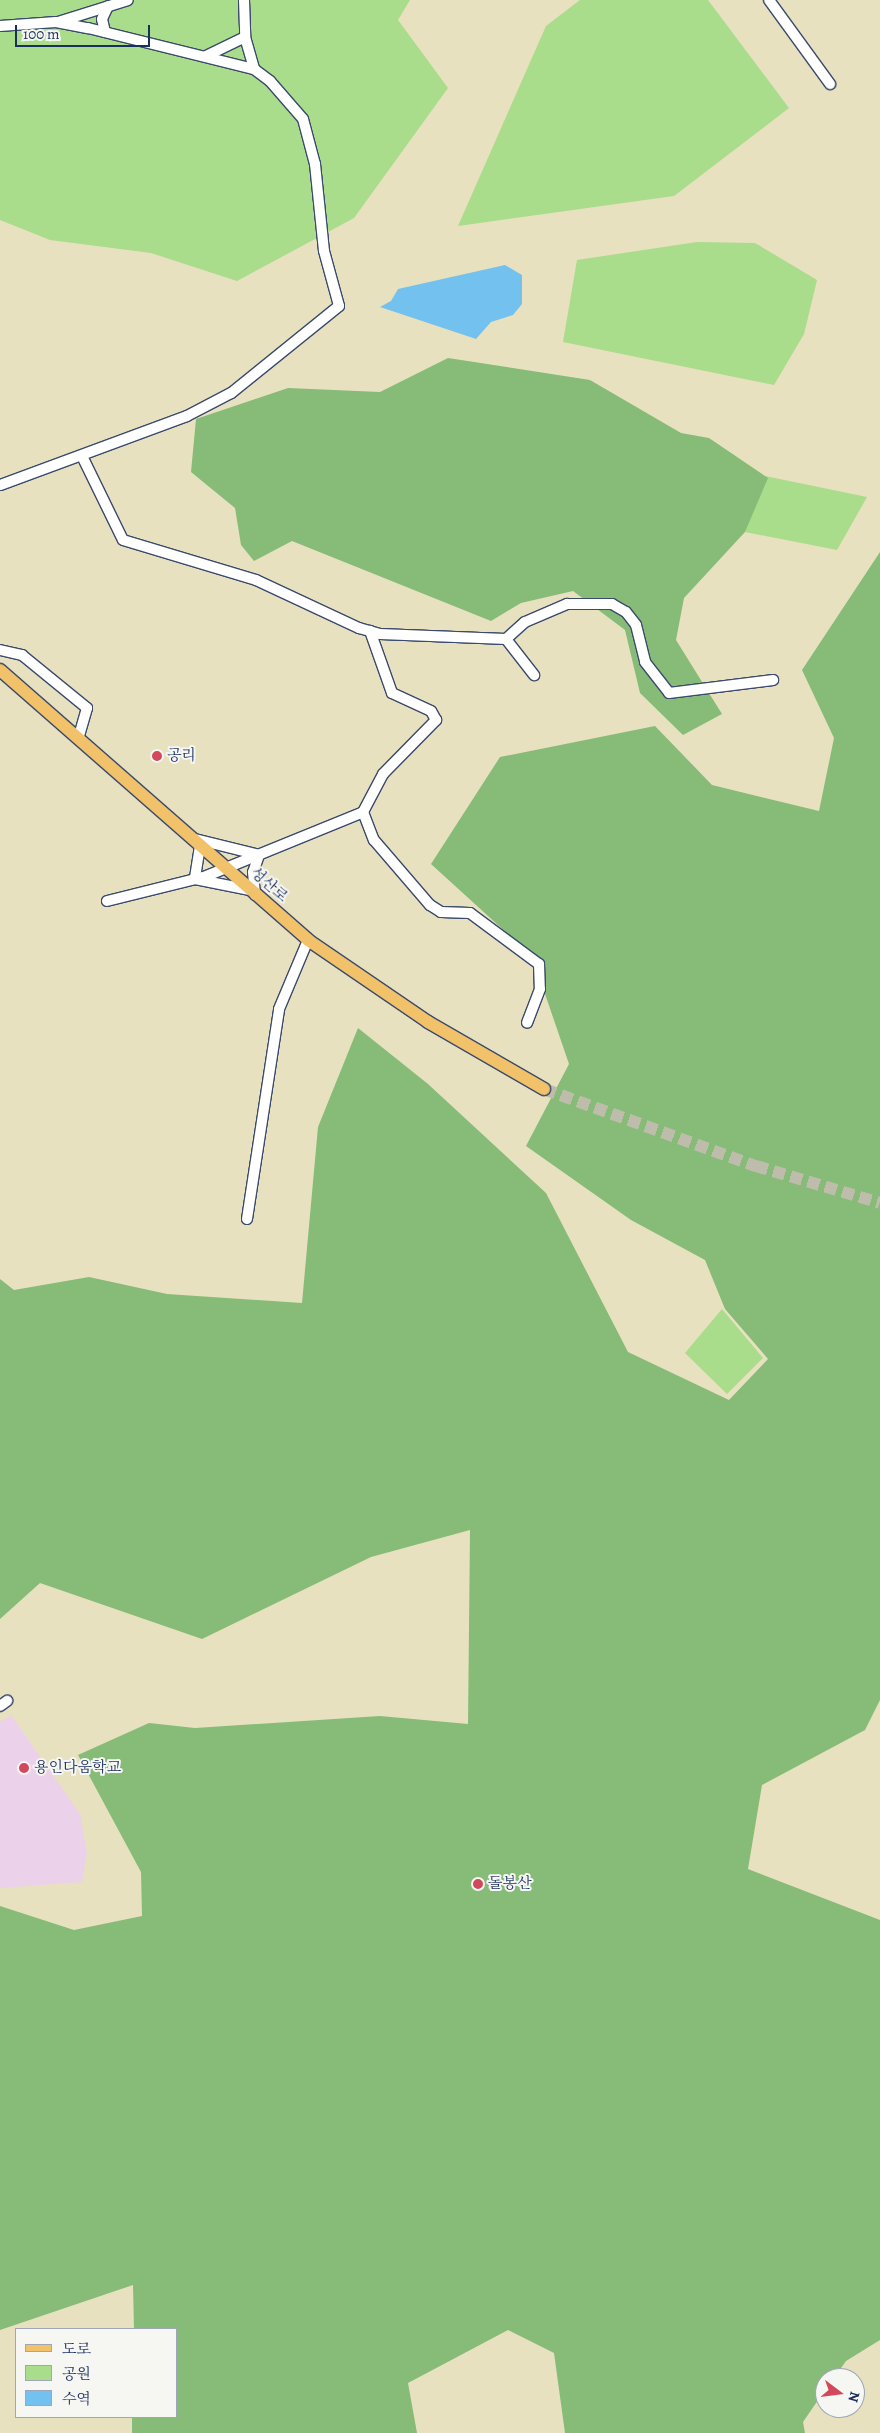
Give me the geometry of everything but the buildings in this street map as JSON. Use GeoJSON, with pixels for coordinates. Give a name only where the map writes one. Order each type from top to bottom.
{"type":"FeatureCollection","features":[{"type":"Feature","properties":{"kind":"main road","name":"성산로"},"geometry":{"type":"LineString","coordinates":[[0,670],[79,736],[308,940],[428,1022],[544,1089]]}},
{"type":"Feature","properties":{"kind":"street"},"geometry":{"type":"LineString","coordinates":[[0,26],[56,22],[128,0]]}},
{"type":"Feature","properties":{"kind":"street"},"geometry":{"type":"LineString","coordinates":[[0,485],[187,416],[231,393],[339,306],[324,251],[315,164],[303,119],[254,69],[245,37],[244,0]]}},
{"type":"Feature","properties":{"kind":"street"},"geometry":{"type":"LineString","coordinates":[[769,0],[830,84]]}},
{"type":"Feature","properties":{"kind":"street"},"geometry":{"type":"LineString","coordinates":[[105,32],[102,19],[108,6]]}},
{"type":"Feature","properties":{"kind":"street"},"geometry":{"type":"LineString","coordinates":[[56,22],[105,32],[254,69]]}},
{"type":"Feature","properties":{"kind":"street"},"geometry":{"type":"LineString","coordinates":[[206,56],[245,37]]}},
{"type":"Feature","properties":{"kind":"street"},"geometry":{"type":"LineString","coordinates":[[82,456],[123,540],[256,580],[327,616],[370,631],[506,640],[525,622],[567,604],[612,604],[626,612],[636,625],[645,662],[669,693],[773,680]]}},
{"type":"Feature","properties":{"kind":"street"},"geometry":{"type":"LineString","coordinates":[[107,901],[195,879],[363,812],[383,774],[436,720],[430,711],[392,693],[374,652],[370,631]]}},
{"type":"Feature","properties":{"kind":"street"},"geometry":{"type":"LineString","coordinates":[[506,640],[534,675]]}},
{"type":"Feature","properties":{"kind":"street"},"geometry":{"type":"LineString","coordinates":[[0,650],[22,655],[87,708],[79,736]]}},
{"type":"Feature","properties":{"kind":"street"},"geometry":{"type":"LineString","coordinates":[[363,812],[374,840],[430,905],[441,912],[470,913],[539,964],[540,989],[527,1023]]}},
{"type":"Feature","properties":{"kind":"street"},"geometry":{"type":"LineString","coordinates":[[195,879],[196,842],[258,854]]}},
{"type":"Feature","properties":{"kind":"street"},"geometry":{"type":"LineString","coordinates":[[195,879],[253,892],[253,872],[258,854]]}},
{"type":"Feature","properties":{"kind":"street"},"geometry":{"type":"LineString","coordinates":[[247,1219],[279,1009],[308,940]]}},
{"type":"Feature","properties":{"kind":"shaded area","name":"용인다움학교"},"geometry":{"type":"Polygon","coordinates":[[[11,1715],[80,1814],[87,1853],[82,1882],[0,1888],[0,1722],[11,1715]]]}},
{"type":"Feature","properties":{"kind":"green space"},"geometry":{"type":"Polygon","coordinates":[[[0,0],[410,0],[398,20],[448,88],[354,218],[237,281],[151,253],[50,240],[0,220],[0,0]]]}},
{"type":"Feature","properties":{"kind":"green space"},"geometry":{"type":"Polygon","coordinates":[[[580,0],[708,0],[789,108],[674,196],[458,226],[546,26],[580,0]]]}},
{"type":"Feature","properties":{"kind":"green space"},"geometry":{"type":"Polygon","coordinates":[[[697,242],[755,243],[817,280],[804,334],[774,385],[563,342],[577,260],[697,242]]]}},
{"type":"Feature","properties":{"kind":"green space"},"geometry":{"type":"Polygon","coordinates":[[[448,358],[590,380],[681,433],[709,438],[768,478],[745,532],[684,598],[676,640],[722,714],[683,735],[640,693],[625,630],[573,591],[521,603],[491,621],[292,541],[254,561],[241,545],[235,508],[191,472],[196,419],[288,388],[380,392],[448,358]]]}},
{"type":"Feature","properties":{"kind":"green space"},"geometry":{"type":"Polygon","coordinates":[[[765,476],[867,497],[837,550],[745,532],[765,476]]]}},
{"type":"Feature","properties":{"kind":"green space"},"geometry":{"type":"Polygon","coordinates":[[[880,552],[880,1700],[865,1730],[762,1785],[748,1869],[880,1920],[880,2340],[846,2361],[841,2368],[815,2368],[815,2405],[803,2422],[805,2433],[565,2433],[554,2353],[508,2330],[408,2383],[417,2433],[132,2433],[132,2418],[178,2418],[178,2328],[134,2328],[133,2285],[0,2330],[0,1906],[74,1930],[142,1916],[141,1872],[78,1755],[149,1723],[195,1728],[380,1716],[468,1724],[470,1530],[371,1557],[202,1639],[40,1583],[0,1619],[0,1279],[14,1290],[89,1277],[167,1294],[302,1303],[318,1127],[358,1028],[428,1084],[546,1193],[628,1352],[729,1400],[768,1359],[725,1309],[705,1260],[631,1220],[526,1146],[569,1064],[532,956],[431,864],[500,757],[655,726],[712,785],[819,811],[834,738],[802,670],[880,552]]]}},
{"type":"Feature","properties":{"kind":"green space"},"geometry":{"type":"Polygon","coordinates":[[[722,1309],[763,1358],[727,1394],[685,1353],[722,1309]]]}},
{"type":"Feature","properties":{"kind":"water"},"geometry":{"type":"Polygon","coordinates":[[[505,265],[522,275],[522,304],[513,315],[491,322],[476,339],[380,307],[391,301],[398,289],[505,265]]]}},
{"type":"Feature","properties":{"kind":"tunnel"},"geometry":{"type":"LineString","coordinates":[[544,1089],[756,1166],[880,1203]]}},
{"type":"Feature","properties":{"kind":"place","name":"공리"},"geometry":{"type":"Point","coordinates":[157,756]}},
{"type":"Feature","properties":{"kind":"place","name":"용인다움학교"},"geometry":{"type":"Point","coordinates":[24,1768]}},
{"type":"Feature","properties":{"kind":"place","name":"돌봉산"},"geometry":{"type":"Point","coordinates":[478,1884]}}]}
